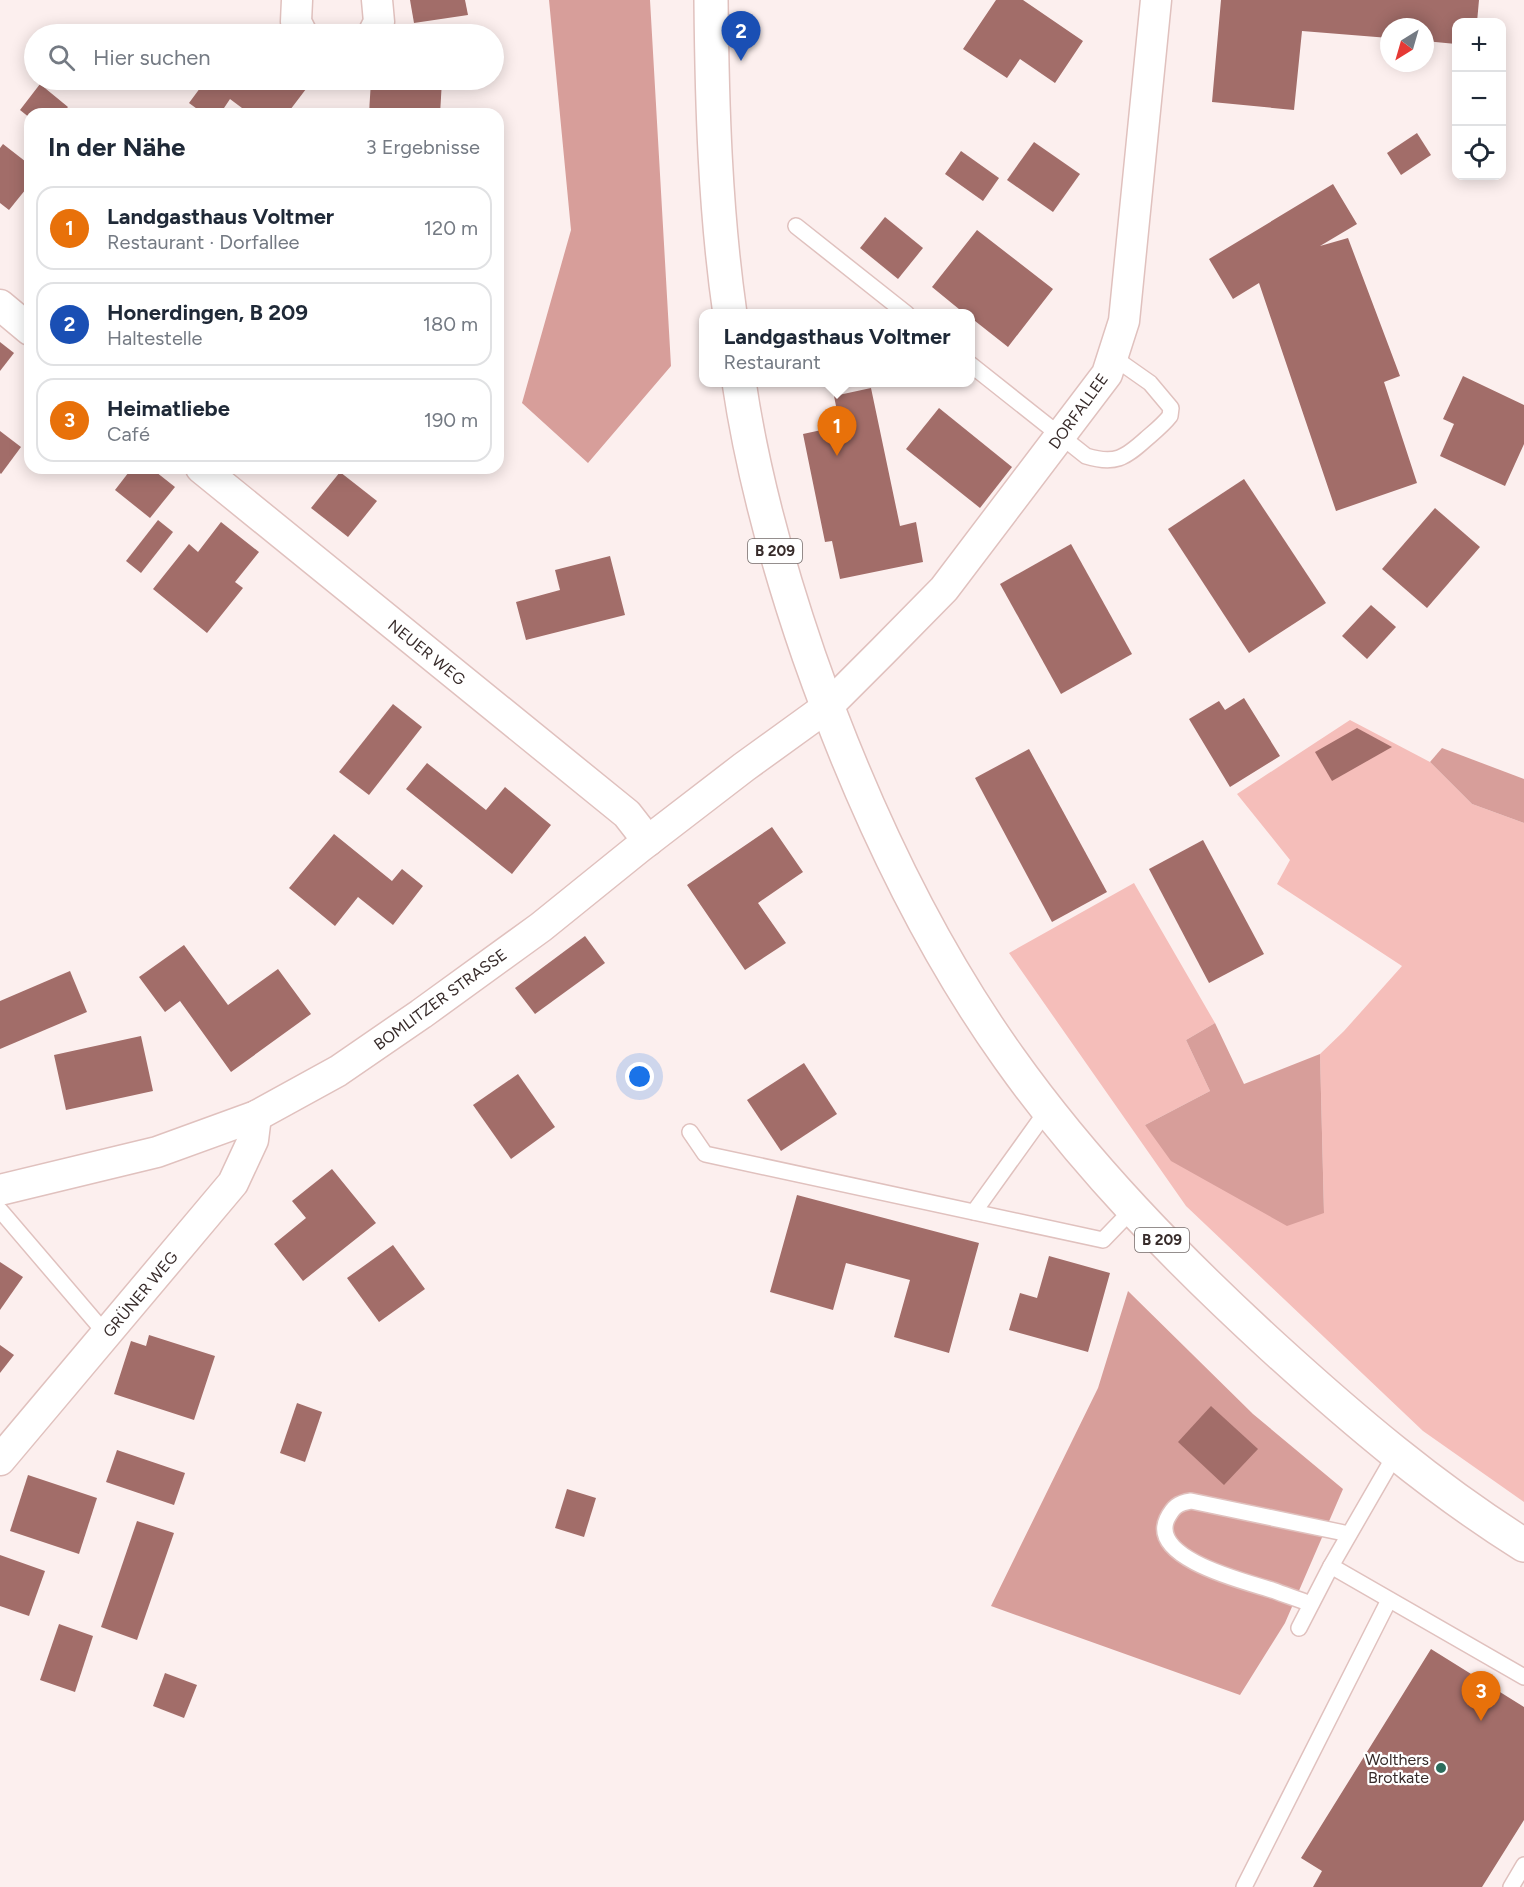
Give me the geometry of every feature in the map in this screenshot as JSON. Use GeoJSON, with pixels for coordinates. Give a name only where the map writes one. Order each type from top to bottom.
{"type":"FeatureCollection","features":[{"type":"Feature","properties":{"kind":"main road"},"geometry":{"type":"LineString","coordinates":[[711,0],[714,144],[724,273],[729,309]]}},
{"type":"Feature","properties":{"kind":"main road","name":"B 209"},"geometry":{"type":"LineString","coordinates":[[740,387],[762,504],[791,603],[827,707],[873,820],[916,906],[965,991],[1009,1058],[1132,1210],[1237,1314],[1395,1455],[1524,1545]]}},
{"type":"Feature","properties":{"kind":"street"},"geometry":{"type":"LineString","coordinates":[[297,0],[297,24]]}},
{"type":"Feature","properties":{"kind":"street"},"geometry":{"type":"LineString","coordinates":[[377,0],[378,24]]}},
{"type":"Feature","properties":{"kind":"street","name":"DORFALLEE"},"geometry":{"type":"LineString","coordinates":[[827,707],[944,589],[1107,374],[1124,321],[1156,0]]}},
{"type":"Feature","properties":{"kind":"street"},"geometry":{"type":"LineString","coordinates":[[0,305],[24,325]]}},
{"type":"Feature","properties":{"kind":"street","name":"NEUER WEG"},"geometry":{"type":"LineString","coordinates":[[208,474],[627,814],[648,841]]}},
{"type":"Feature","properties":{"kind":"street","name":"BOMLITZER STRASSE"},"geometry":{"type":"LineString","coordinates":[[0,1190],[157,1152],[256,1116],[338,1071],[541,927],[744,767],[827,707]]}},
{"type":"Feature","properties":{"kind":"street","name":"GRÜNER WEG"},"geometry":{"type":"LineString","coordinates":[[0,1460],[233,1183],[253,1140],[256,1116]]}},
{"type":"Feature","properties":{"kind":"lane"},"geometry":{"type":"LineString","coordinates":[[796,226],[901,309]]}},
{"type":"Feature","properties":{"kind":"lane"},"geometry":{"type":"LineString","coordinates":[[975,368],[1086,456],[1100,460],[1118,459],[1128,455],[1170,416],[1171,408],[1150,382],[1113,357]]}},
{"type":"Feature","properties":{"kind":"lane"},"geometry":{"type":"LineString","coordinates":[[974,1212],[1048,1109]]}},
{"type":"Feature","properties":{"kind":"lane"},"geometry":{"type":"LineString","coordinates":[[690,1132],[705,1154],[1103,1240],[1132,1210]]}},
{"type":"Feature","properties":{"kind":"lane"},"geometry":{"type":"LineString","coordinates":[[0,1210],[106,1334]]}},
{"type":"Feature","properties":{"kind":"lane"},"geometry":{"type":"LineString","coordinates":[[1299,1628],[1331,1566],[1395,1455]]}},
{"type":"Feature","properties":{"kind":"lane"},"geometry":{"type":"LineString","coordinates":[[1311,1604],[1201,1566],[1178,1554],[1166,1536],[1165,1523],[1171,1510],[1179,1503],[1191,1501],[1349,1534]]}},
{"type":"Feature","properties":{"kind":"lane"},"geometry":{"type":"LineString","coordinates":[[1331,1566],[1524,1677]]}},
{"type":"Feature","properties":{"kind":"lane"},"geometry":{"type":"LineString","coordinates":[[1244,1887],[1389,1600]]}},
{"type":"Feature","properties":{"kind":"lane"},"geometry":{"type":"LineString","coordinates":[[1511,1887],[1524,1865]]}},
{"type":"Feature","properties":{"kind":"shaded area"},"geometry":{"type":"Polygon","coordinates":[[[549,0],[650,0],[671,366],[588,463],[522,403],[571,230],[549,0]]]}},
{"type":"Feature","properties":{"kind":"shaded area"},"geometry":{"type":"Polygon","coordinates":[[[1350,720],[1430,762],[1472,804],[1524,823],[1524,1502],[1423,1431],[1186,1206],[1009,953],[1134,883],[1215,1023],[1186,1040],[1210,1091],[1145,1125],[1324,1212],[1320,1054],[1344,1031],[1402,966],[1277,884],[1290,860],[1237,794],[1350,720]]]}},
{"type":"Feature","properties":{"kind":"shaded area"},"geometry":{"type":"Polygon","coordinates":[[[1442,748],[1524,779],[1524,823],[1472,804],[1430,762],[1442,748]]]}},
{"type":"Feature","properties":{"kind":"shaded area"},"geometry":{"type":"Polygon","coordinates":[[[1215,1023],[1244,1084],[1320,1054],[1324,1213],[1287,1226],[1171,1161],[1145,1125],[1210,1091],[1186,1040],[1215,1023]]]}},
{"type":"Feature","properties":{"kind":"shaded area"},"geometry":{"type":"Polygon","coordinates":[[[1128,1291],[1253,1414],[1343,1489],[1285,1623],[1240,1695],[991,1606],[1098,1388],[1128,1291]]]}},
{"type":"Feature","properties":{"kind":"building"},"geometry":{"type":"Polygon","coordinates":[[[410,0],[465,0],[468,15],[414,23],[410,0]]]}},
{"type":"Feature","properties":{"kind":"building"},"geometry":{"type":"Polygon","coordinates":[[[996,0],[1023,0],[1083,41],[1055,83],[1020,59],[1007,78],[963,49],[996,0]]]}},
{"type":"Feature","properties":{"kind":"building"},"geometry":{"type":"Polygon","coordinates":[[[1221,0],[1479,0],[1477,18],[1452,18],[1452,44],[1434,42],[1434,18],[1380,18],[1380,37],[1302,31],[1294,110],[1212,102],[1221,0]]]}},
{"type":"Feature","properties":{"kind":"building"},"geometry":{"type":"Polygon","coordinates":[[[35,90],[47,90],[68,107],[24,108],[24,113],[20,110],[35,90]]]}},
{"type":"Feature","properties":{"kind":"building"},"geometry":{"type":"Polygon","coordinates":[[[199,90],[305,90],[292,108],[242,108],[230,99],[224,108],[196,108],[189,103],[199,90]]]}},
{"type":"Feature","properties":{"kind":"building"},"geometry":{"type":"Polygon","coordinates":[[[370,90],[441,90],[440,108],[369,108],[370,90]]]}},
{"type":"Feature","properties":{"kind":"building"},"geometry":{"type":"Polygon","coordinates":[[[1417,133],[1431,155],[1401,175],[1387,153],[1417,133]]]}},
{"type":"Feature","properties":{"kind":"building"},"geometry":{"type":"Polygon","coordinates":[[[1034,142],[1080,174],[1053,212],[1007,180],[1034,142]]]}},
{"type":"Feature","properties":{"kind":"building"},"geometry":{"type":"Polygon","coordinates":[[[3,144],[24,160],[24,191],[9,210],[0,203],[0,148],[3,144]]]}},
{"type":"Feature","properties":{"kind":"building"},"geometry":{"type":"Polygon","coordinates":[[[961,151],[999,178],[983,201],[945,174],[961,151]]]}},
{"type":"Feature","properties":{"kind":"building"},"geometry":{"type":"Polygon","coordinates":[[[1333,184],[1357,224],[1320,246],[1348,238],[1400,376],[1384,382],[1417,483],[1336,511],[1259,283],[1233,299],[1209,259],[1333,184]]]}},
{"type":"Feature","properties":{"kind":"building"},"geometry":{"type":"Polygon","coordinates":[[[885,217],[923,248],[898,279],[860,248],[885,217]]]}},
{"type":"Feature","properties":{"kind":"building"},"geometry":{"type":"Polygon","coordinates":[[[977,230],[1053,289],[1008,347],[975,321],[975,309],[959,309],[932,287],[977,230]]]}},
{"type":"Feature","properties":{"kind":"building"},"geometry":{"type":"Polygon","coordinates":[[[0,342],[14,353],[0,371],[0,342]]]}},
{"type":"Feature","properties":{"kind":"building"},"geometry":{"type":"Polygon","coordinates":[[[1463,376],[1524,405],[1524,444],[1505,486],[1440,456],[1454,424],[1443,419],[1463,376]]]}},
{"type":"Feature","properties":{"kind":"building"},"geometry":{"type":"Polygon","coordinates":[[[871,388],[900,526],[916,522],[923,562],[840,579],[832,541],[825,542],[803,434],[840,426],[834,396],[871,388]]]}},
{"type":"Feature","properties":{"kind":"building"},"geometry":{"type":"Polygon","coordinates":[[[939,408],[1012,467],[980,508],[906,449],[939,408]]]}},
{"type":"Feature","properties":{"kind":"building"},"geometry":{"type":"Polygon","coordinates":[[[0,431],[21,447],[1,474],[0,473],[0,431]]]}},
{"type":"Feature","properties":{"kind":"building"},"geometry":{"type":"Polygon","coordinates":[[[127,474],[159,474],[175,487],[150,518],[115,490],[127,474]]]}},
{"type":"Feature","properties":{"kind":"building"},"geometry":{"type":"Polygon","coordinates":[[[338,474],[343,474],[377,501],[348,537],[311,508],[338,474]]]}},
{"type":"Feature","properties":{"kind":"building"},"geometry":{"type":"Polygon","coordinates":[[[1244,479],[1326,603],[1249,653],[1168,529],[1244,479]]]}},
{"type":"Feature","properties":{"kind":"building"},"geometry":{"type":"Polygon","coordinates":[[[1435,508],[1480,547],[1427,608],[1382,569],[1435,508]]]}},
{"type":"Feature","properties":{"kind":"building"},"geometry":{"type":"Polygon","coordinates":[[[158,520],[173,532],[141,573],[126,561],[158,520]]]}},
{"type":"Feature","properties":{"kind":"building"},"geometry":{"type":"Polygon","coordinates":[[[221,522],[259,552],[235,582],[243,588],[207,633],[153,589],[189,544],[198,552],[221,522]]]}},
{"type":"Feature","properties":{"kind":"building"},"geometry":{"type":"Polygon","coordinates":[[[1071,544],[1132,654],[1061,694],[1000,584],[1071,544]]]}},
{"type":"Feature","properties":{"kind":"building"},"geometry":{"type":"Polygon","coordinates":[[[610,556],[625,615],[526,640],[516,602],[560,590],[555,570],[610,556]]]}},
{"type":"Feature","properties":{"kind":"building"},"geometry":{"type":"Polygon","coordinates":[[[1371,605],[1396,627],[1367,659],[1342,636],[1371,605]]]}},
{"type":"Feature","properties":{"kind":"building"},"geometry":{"type":"Polygon","coordinates":[[[1244,698],[1280,756],[1230,787],[1189,719],[1219,701],[1225,710],[1244,698]]]}},
{"type":"Feature","properties":{"kind":"building"},"geometry":{"type":"Polygon","coordinates":[[[393,704],[422,727],[369,795],[339,772],[393,704]]]}},
{"type":"Feature","properties":{"kind":"building"},"geometry":{"type":"Polygon","coordinates":[[[1357,728],[1392,747],[1332,781],[1315,752],[1357,728]]]}},
{"type":"Feature","properties":{"kind":"building"},"geometry":{"type":"Polygon","coordinates":[[[1029,749],[1107,892],[1052,922],[975,778],[1029,749]]]}},
{"type":"Feature","properties":{"kind":"building"},"geometry":{"type":"Polygon","coordinates":[[[427,763],[486,810],[505,787],[551,825],[512,874],[406,789],[427,763]]]}},
{"type":"Feature","properties":{"kind":"building"},"geometry":{"type":"Polygon","coordinates":[[[772,827],[803,872],[758,903],[786,943],[745,970],[687,885],[772,827]]]}},
{"type":"Feature","properties":{"kind":"building"},"geometry":{"type":"Polygon","coordinates":[[[334,834],[392,881],[402,869],[423,886],[393,925],[358,897],[335,926],[289,888],[334,834]]]}},
{"type":"Feature","properties":{"kind":"building"},"geometry":{"type":"Polygon","coordinates":[[[1203,840],[1264,954],[1209,983],[1149,869],[1203,840]]]}},
{"type":"Feature","properties":{"kind":"building"},"geometry":{"type":"Polygon","coordinates":[[[585,936],[605,963],[535,1014],[515,988],[585,936]]]}},
{"type":"Feature","properties":{"kind":"building"},"geometry":{"type":"Polygon","coordinates":[[[184,945],[228,1005],[278,969],[311,1014],[231,1072],[180,1001],[165,1012],[139,977],[184,945]]]}},
{"type":"Feature","properties":{"kind":"building"},"geometry":{"type":"Polygon","coordinates":[[[70,971],[87,1012],[0,1049],[0,1001],[70,971]]]}},
{"type":"Feature","properties":{"kind":"building"},"geometry":{"type":"Polygon","coordinates":[[[141,1036],[153,1091],[66,1110],[54,1055],[141,1036]]]}},
{"type":"Feature","properties":{"kind":"building"},"geometry":{"type":"Polygon","coordinates":[[[804,1063],[837,1114],[781,1151],[747,1100],[804,1063]]]}},
{"type":"Feature","properties":{"kind":"building"},"geometry":{"type":"Polygon","coordinates":[[[518,1074],[555,1127],[511,1159],[473,1105],[518,1074]]]}},
{"type":"Feature","properties":{"kind":"building"},"geometry":{"type":"Polygon","coordinates":[[[332,1169],[376,1223],[303,1281],[274,1244],[306,1218],[292,1201],[332,1169]]]}},
{"type":"Feature","properties":{"kind":"building"},"geometry":{"type":"Polygon","coordinates":[[[797,1195],[979,1243],[949,1353],[894,1337],[910,1280],[846,1263],[833,1310],[770,1292],[797,1195]]]}},
{"type":"Feature","properties":{"kind":"building"},"geometry":{"type":"Polygon","coordinates":[[[393,1245],[425,1289],[379,1322],[347,1278],[393,1245]]]}},
{"type":"Feature","properties":{"kind":"building"},"geometry":{"type":"Polygon","coordinates":[[[1049,1256],[1110,1273],[1088,1352],[1009,1330],[1020,1293],[1037,1298],[1049,1256]]]}},
{"type":"Feature","properties":{"kind":"building"},"geometry":{"type":"Polygon","coordinates":[[[0,1262],[23,1277],[0,1310],[0,1262]]]}},
{"type":"Feature","properties":{"kind":"building"},"geometry":{"type":"Polygon","coordinates":[[[149,1335],[215,1356],[194,1420],[114,1394],[131,1341],[146,1346],[149,1335]]]}},
{"type":"Feature","properties":{"kind":"building"},"geometry":{"type":"Polygon","coordinates":[[[0,1345],[14,1355],[0,1373],[0,1345]]]}},
{"type":"Feature","properties":{"kind":"building"},"geometry":{"type":"Polygon","coordinates":[[[297,1403],[322,1412],[305,1462],[280,1453],[297,1403]]]}},
{"type":"Feature","properties":{"kind":"building"},"geometry":{"type":"Polygon","coordinates":[[[1211,1406],[1258,1449],[1224,1485],[1178,1442],[1211,1406]]]}},
{"type":"Feature","properties":{"kind":"building"},"geometry":{"type":"Polygon","coordinates":[[[117,1450],[185,1473],[174,1505],[106,1482],[117,1450]]]}},
{"type":"Feature","properties":{"kind":"building"},"geometry":{"type":"Polygon","coordinates":[[[28,1475],[97,1498],[79,1554],[10,1531],[28,1475]]]}},
{"type":"Feature","properties":{"kind":"building"},"geometry":{"type":"Polygon","coordinates":[[[567,1489],[596,1498],[584,1537],[555,1528],[567,1489]]]}},
{"type":"Feature","properties":{"kind":"building"},"geometry":{"type":"Polygon","coordinates":[[[137,1521],[174,1533],[137,1640],[101,1627],[137,1521]]]}},
{"type":"Feature","properties":{"kind":"building"},"geometry":{"type":"Polygon","coordinates":[[[0,1555],[45,1571],[29,1616],[0,1606],[0,1555]]]}},
{"type":"Feature","properties":{"kind":"building"},"geometry":{"type":"Polygon","coordinates":[[[59,1624],[93,1636],[75,1692],[40,1680],[59,1624]]]}},
{"type":"Feature","properties":{"kind":"building","name":"Wolthers Brotkate"},"geometry":{"type":"Polygon","coordinates":[[[1431,1649],[1524,1707],[1524,1820],[1482,1887],[1313,1887],[1322,1871],[1301,1858],[1431,1649]]]}},
{"type":"Feature","properties":{"kind":"building"},"geometry":{"type":"Polygon","coordinates":[[[165,1673],[197,1685],[184,1718],[153,1706],[165,1673]]]}},
{"type":"Feature","properties":{"kind":"place","name":"Honerdingen, B 209"},"geometry":{"type":"Point","coordinates":[741,61]}},
{"type":"Feature","properties":{"kind":"place","name":"Landgasthaus Voltmer"},"geometry":{"type":"Point","coordinates":[837,456]}},
{"type":"Feature","properties":{"kind":"place","name":"Heimatliebe"},"geometry":{"type":"Point","coordinates":[1481,1721]}},
{"type":"Feature","properties":{"kind":"place","name":"Wolthers Brotkate"},"geometry":{"type":"Point","coordinates":[1441,1768]}}]}
